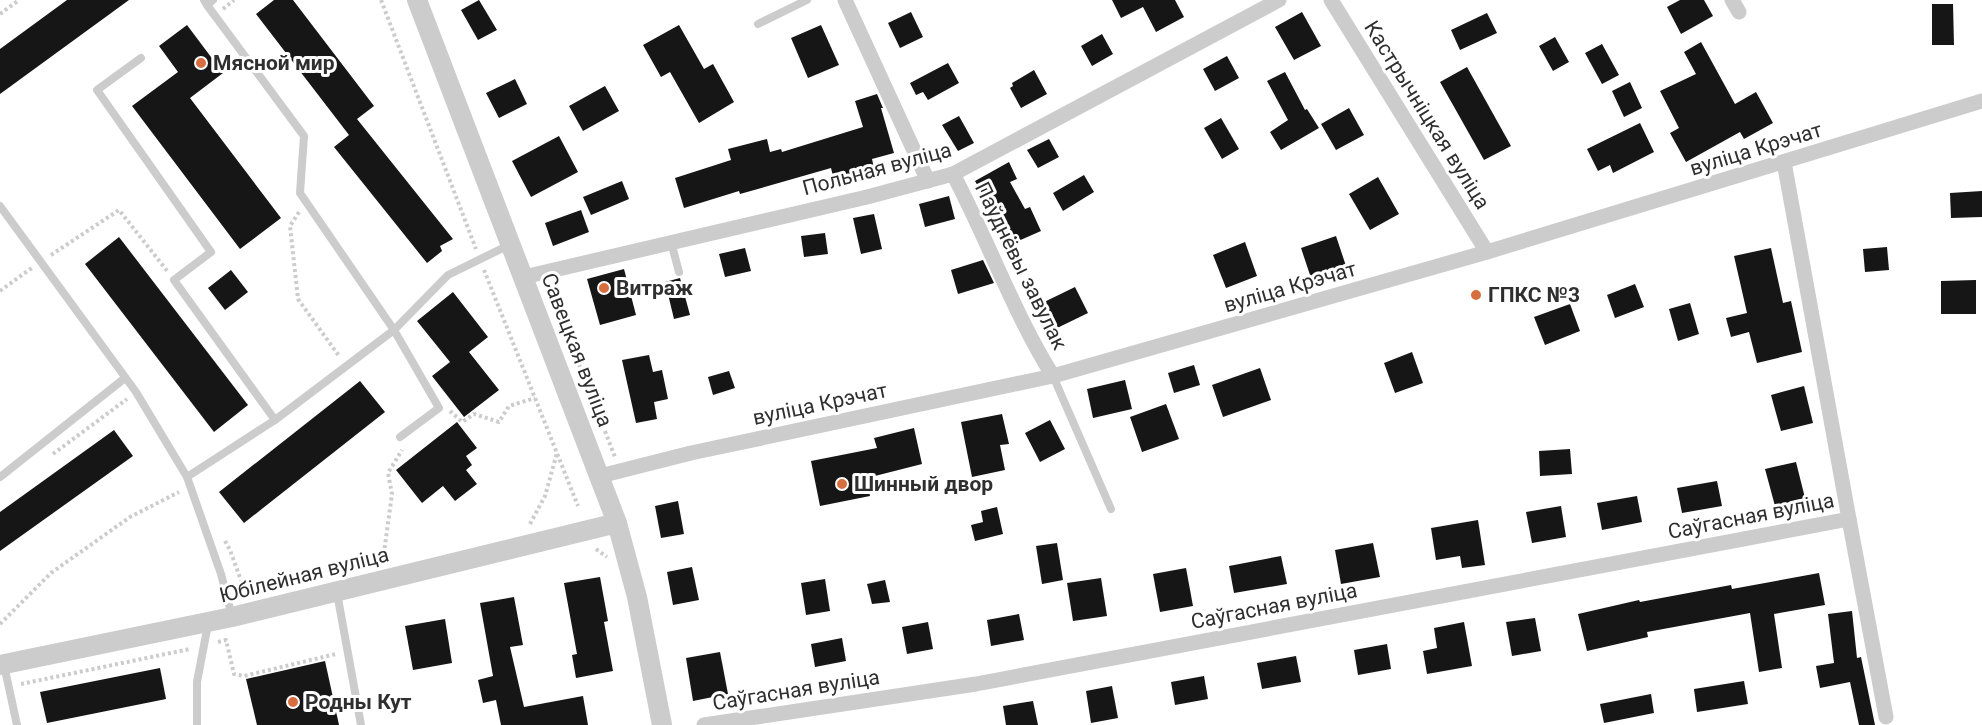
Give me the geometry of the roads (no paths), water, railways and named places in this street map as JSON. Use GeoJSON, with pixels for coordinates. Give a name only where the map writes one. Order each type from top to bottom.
{"type":"FeatureCollection","features":[{"type":"Feature","properties":{"kind":"street","name":"Савецкая вуліца"},"geometry":{"type":"LineString","coordinates":[[417,0],[617,522],[637,597],[662,725]]}},
{"type":"Feature","properties":{"kind":"street"},"geometry":{"type":"LineString","coordinates":[[845,0],[928,181]]}},
{"type":"Feature","properties":{"kind":"street","name":"Польная вуліца"},"geometry":{"type":"LineString","coordinates":[[524,277],[867,197],[952,174],[1279,0]]}},
{"type":"Feature","properties":{"kind":"street","name":"Кастрычніцкая вуліца"},"geometry":{"type":"LineString","coordinates":[[1331,0],[1487,252]]}},
{"type":"Feature","properties":{"kind":"street","name":"вуліца Крэчат"},"geometry":{"type":"LineString","coordinates":[[600,476],[691,453],[1053,376],[1487,252],[1982,101]]}},
{"type":"Feature","properties":{"kind":"street","name":"Саўгасная вуліца"},"geometry":{"type":"LineString","coordinates":[[1784,162],[1886,717]]}},
{"type":"Feature","properties":{"kind":"street","name":"Паўднёвы завулак"},"geometry":{"type":"LineString","coordinates":[[952,174],[971,209],[1035,348],[1053,376]]}},
{"type":"Feature","properties":{"kind":"street","name":"Саўгасная вуліца"},"geometry":{"type":"LineString","coordinates":[[704,725],[976,684],[1849,519]]}},
{"type":"Feature","properties":{"kind":"street","name":"Юбілейная вуліца"},"geometry":{"type":"LineString","coordinates":[[2,664],[232,617],[617,522]]}},
{"type":"Feature","properties":{"kind":"lane"},"geometry":{"type":"LineString","coordinates":[[758,24],[807,0]]}},
{"type":"Feature","properties":{"kind":"lane"},"geometry":{"type":"LineString","coordinates":[[208,2],[304,136],[300,193],[394,330],[439,408],[402,435]]}},
{"type":"Feature","properties":{"kind":"lane"},"geometry":{"type":"LineString","coordinates":[[141,57],[97,90],[211,252],[174,280],[275,420]]}},
{"type":"Feature","properties":{"kind":"lane"},"geometry":{"type":"LineString","coordinates":[[0,206],[136,392],[187,477],[221,574],[232,617]]}},
{"type":"Feature","properties":{"kind":"lane"},"geometry":{"type":"LineString","coordinates":[[671,242],[679,272]]}},
{"type":"Feature","properties":{"kind":"lane"},"geometry":{"type":"LineString","coordinates":[[187,477],[275,420],[394,330],[448,275],[510,244]]}},
{"type":"Feature","properties":{"kind":"lane"},"geometry":{"type":"LineString","coordinates":[[1053,376],[1111,509]]}},
{"type":"Feature","properties":{"kind":"lane"},"geometry":{"type":"LineString","coordinates":[[0,477],[125,378]]}},
{"type":"Feature","properties":{"kind":"lane"},"geometry":{"type":"LineString","coordinates":[[337,591],[361,725]]}},
{"type":"Feature","properties":{"kind":"lane"},"geometry":{"type":"LineString","coordinates":[[197,725],[197,682],[208,622]]}},
{"type":"Feature","properties":{"kind":"lane"},"geometry":{"type":"LineString","coordinates":[[2,664],[17,725]]}},
{"type":"Feature","properties":{"kind":"place","name":"Мясной мир"},"geometry":{"type":"Point","coordinates":[201,63]}},
{"type":"Feature","properties":{"kind":"place","name":"Витраж"},"geometry":{"type":"Point","coordinates":[604,288]}},
{"type":"Feature","properties":{"kind":"place","name":"ГПКС №3"},"geometry":{"type":"Point","coordinates":[1476,295]}},
{"type":"Feature","properties":{"kind":"place","name":"Шинный двор"},"geometry":{"type":"Point","coordinates":[842,484]}},
{"type":"Feature","properties":{"kind":"place","name":"Родны Кут"},"geometry":{"type":"Point","coordinates":[293,702]}}]}
